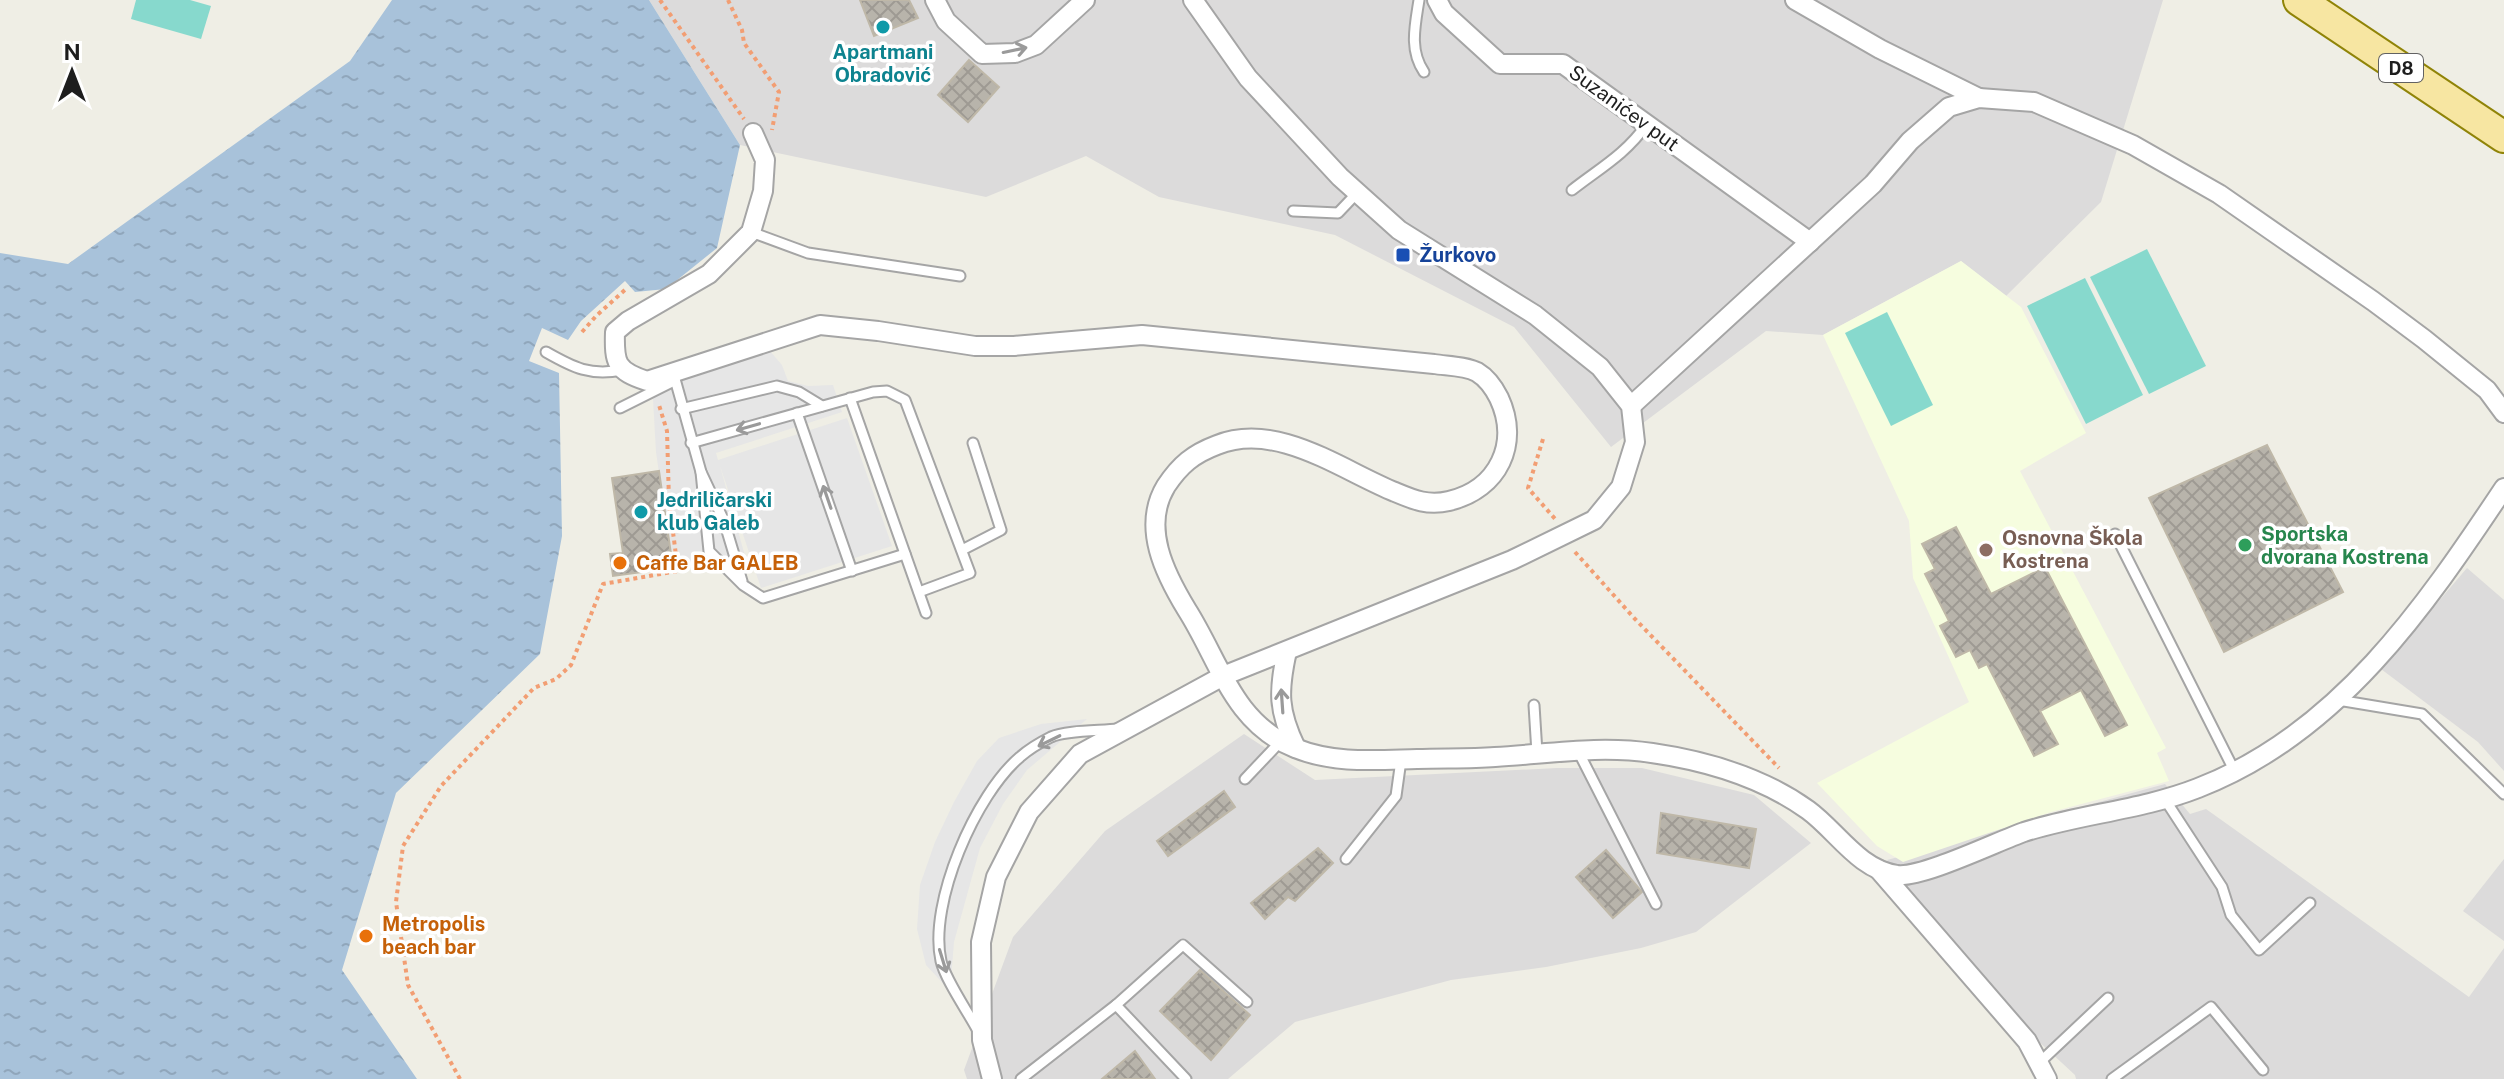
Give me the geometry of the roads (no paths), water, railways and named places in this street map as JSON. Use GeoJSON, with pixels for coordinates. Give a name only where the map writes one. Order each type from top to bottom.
{"type":"FeatureCollection","features":[{"type":"Feature","properties":{"kind":"main road","name":"D8"},"geometry":{"type":"LineString","coordinates":[[2299,0],[2504,137]]}},
{"type":"Feature","properties":{"kind":"street"},"geometry":{"type":"LineString","coordinates":[[935,0],[946,21],[982,54],[1015,53],[1036,45],[1085,0]]}},
{"type":"Feature","properties":{"kind":"street"},"geometry":{"type":"LineString","coordinates":[[992,1079],[982,1040],[981,942],[996,877],[1029,812],[1080,754],[1223,676],[1512,560],[1594,520],[1621,487],[1635,442],[1631,406],[1600,367],[1535,315],[1399,230],[1357,193],[1248,78],[1193,0]]}},
{"type":"Feature","properties":{"kind":"street","name":"Suzanićev put"},"geometry":{"type":"LineString","coordinates":[[1437,0],[1444,13],[1500,64],[1563,64],[1810,242]]}},
{"type":"Feature","properties":{"kind":"street"},"geometry":{"type":"LineString","coordinates":[[1795,0],[1880,49],[1979,98]]}},
{"type":"Feature","properties":{"kind":"street"},"geometry":{"type":"LineString","coordinates":[[1631,406],[1873,184],[1910,141],[1949,107],[1979,98],[2034,102],[2133,145],[2219,194],[2362,292],[2424,339],[2487,390],[2504,413]]}},
{"type":"Feature","properties":{"kind":"street"},"geometry":{"type":"LineString","coordinates":[[753,133],[765,160],[763,191],[751,232],[709,274],[628,321],[615,332],[614,352],[626,374],[647,381],[674,376],[820,325],[975,346],[1027,345],[1142,335],[1434,364],[1476,371],[1494,388],[1507,416],[1506,451],[1493,475],[1454,500],[1423,504],[1275,440],[1241,437],[1212,446],[1179,465],[1159,497],[1154,534],[1169,581],[1249,718],[1289,745],[1329,758],[1365,761],[1497,757],[1577,749],[1648,752],[1710,764],[1770,786],[1813,813],[1850,850],[1877,868],[2027,1041],[2043,1071]]}},
{"type":"Feature","properties":{"kind":"street"},"geometry":{"type":"LineString","coordinates":[[1877,868],[1902,876],[2027,831],[2197,789],[2269,753],[2338,700],[2402,632],[2450,569],[2504,488]]}},
{"type":"Feature","properties":{"kind":"street"},"geometry":{"type":"LineString","coordinates":[[1287,651],[1280,679],[1289,745]]}},
{"type":"Feature","properties":{"kind":"lane"},"geometry":{"type":"LineString","coordinates":[[1419,0],[1414,46],[1415,59],[1424,72]]}},
{"type":"Feature","properties":{"kind":"lane"},"geometry":{"type":"LineString","coordinates":[[1572,190],[1615,160],[1647,124]]}},
{"type":"Feature","properties":{"kind":"lane"},"geometry":{"type":"LineString","coordinates":[[1293,211],[1338,213],[1357,193]]}},
{"type":"Feature","properties":{"kind":"lane"},"geometry":{"type":"LineString","coordinates":[[751,232],[808,253],[960,276]]}},
{"type":"Feature","properties":{"kind":"lane"},"geometry":{"type":"LineString","coordinates":[[546,352],[574,368],[603,373],[622,370]]}},
{"type":"Feature","properties":{"kind":"lane"},"geometry":{"type":"LineString","coordinates":[[620,408],[674,376],[691,443],[724,521],[743,585]]}},
{"type":"Feature","properties":{"kind":"lane"},"geometry":{"type":"LineString","coordinates":[[681,409],[777,386],[799,392],[822,406]]}},
{"type":"Feature","properties":{"kind":"lane"},"geometry":{"type":"LineString","coordinates":[[691,443],[850,398],[887,391],[905,400],[970,573],[919,592]]}},
{"type":"Feature","properties":{"kind":"lane"},"geometry":{"type":"LineString","coordinates":[[850,398],[926,613]]}},
{"type":"Feature","properties":{"kind":"lane"},"geometry":{"type":"LineString","coordinates":[[797,413],[852,571]]}},
{"type":"Feature","properties":{"kind":"lane"},"geometry":{"type":"LineString","coordinates":[[962,550],[1001,530],[973,443]]}},
{"type":"Feature","properties":{"kind":"lane"},"geometry":{"type":"LineString","coordinates":[[701,472],[709,551],[743,585],[763,598],[905,554]]}},
{"type":"Feature","properties":{"kind":"lane"},"geometry":{"type":"LineString","coordinates":[[2115,534],[2234,770]]}},
{"type":"Feature","properties":{"kind":"lane"},"geometry":{"type":"LineString","coordinates":[[2338,700],[2422,714],[2504,794]]}},
{"type":"Feature","properties":{"kind":"lane"},"geometry":{"type":"LineString","coordinates":[[1534,705],[1537,753]]}},
{"type":"Feature","properties":{"kind":"lane"},"geometry":{"type":"LineString","coordinates":[[982,1040],[942,964],[938,938],[945,893],[959,847],[1000,780],[1020,757],[1054,735],[1125,728]]}},
{"type":"Feature","properties":{"kind":"lane"},"geometry":{"type":"LineString","coordinates":[[1245,779],[1289,745]]}},
{"type":"Feature","properties":{"kind":"lane"},"geometry":{"type":"LineString","coordinates":[[1577,749],[1656,904]]}},
{"type":"Feature","properties":{"kind":"lane"},"geometry":{"type":"LineString","coordinates":[[1346,859],[1396,796],[1401,760]]}},
{"type":"Feature","properties":{"kind":"lane"},"geometry":{"type":"LineString","coordinates":[[2164,798],[2222,887],[2231,915],[2259,950],[2310,903]]}},
{"type":"Feature","properties":{"kind":"lane"},"geometry":{"type":"LineString","coordinates":[[1021,1079],[1116,1005],[1183,945],[1247,1002]]}},
{"type":"Feature","properties":{"kind":"lane"},"geometry":{"type":"LineString","coordinates":[[2043,1071],[2108,998]]}},
{"type":"Feature","properties":{"kind":"lane"},"geometry":{"type":"LineString","coordinates":[[1116,1005],[1186,1079]]}},
{"type":"Feature","properties":{"kind":"lane"},"geometry":{"type":"LineString","coordinates":[[2112,1079],[2211,1007],[2263,1070]]}},
{"type":"Feature","properties":{"kind":"water"},"geometry":{"type":"Polygon","coordinates":[[[392,0],[649,0],[740,145],[717,248],[666,289],[635,292],[625,281],[581,321],[568,340],[542,328],[529,361],[559,373],[562,536],[540,654],[396,793],[342,970],[417,1079],[0,1079],[0,253],[68,264],[350,61],[392,0]]]}},
{"type":"Feature","properties":{"kind":"place","name":"Apartmani Obradović"},"geometry":{"type":"Point","coordinates":[883,27]}},
{"type":"Feature","properties":{"kind":"place","name":"Žurkovo"},"geometry":{"type":"Point","coordinates":[1403,255]}},
{"type":"Feature","properties":{"kind":"place","name":"Jedriličarski klub Galeb"},"geometry":{"type":"Point","coordinates":[641,512]}},
{"type":"Feature","properties":{"kind":"place","name":"Sportska dvorana Kostrena"},"geometry":{"type":"Point","coordinates":[2245,545]}},
{"type":"Feature","properties":{"kind":"place","name":"Osnovna Škola Kostrena"},"geometry":{"type":"Point","coordinates":[1986,550]}},
{"type":"Feature","properties":{"kind":"place","name":"Caffe Bar GALEB"},"geometry":{"type":"Point","coordinates":[620,563]}},
{"type":"Feature","properties":{"kind":"place","name":"Metropolis beach bar"},"geometry":{"type":"Point","coordinates":[366,936]}}]}
